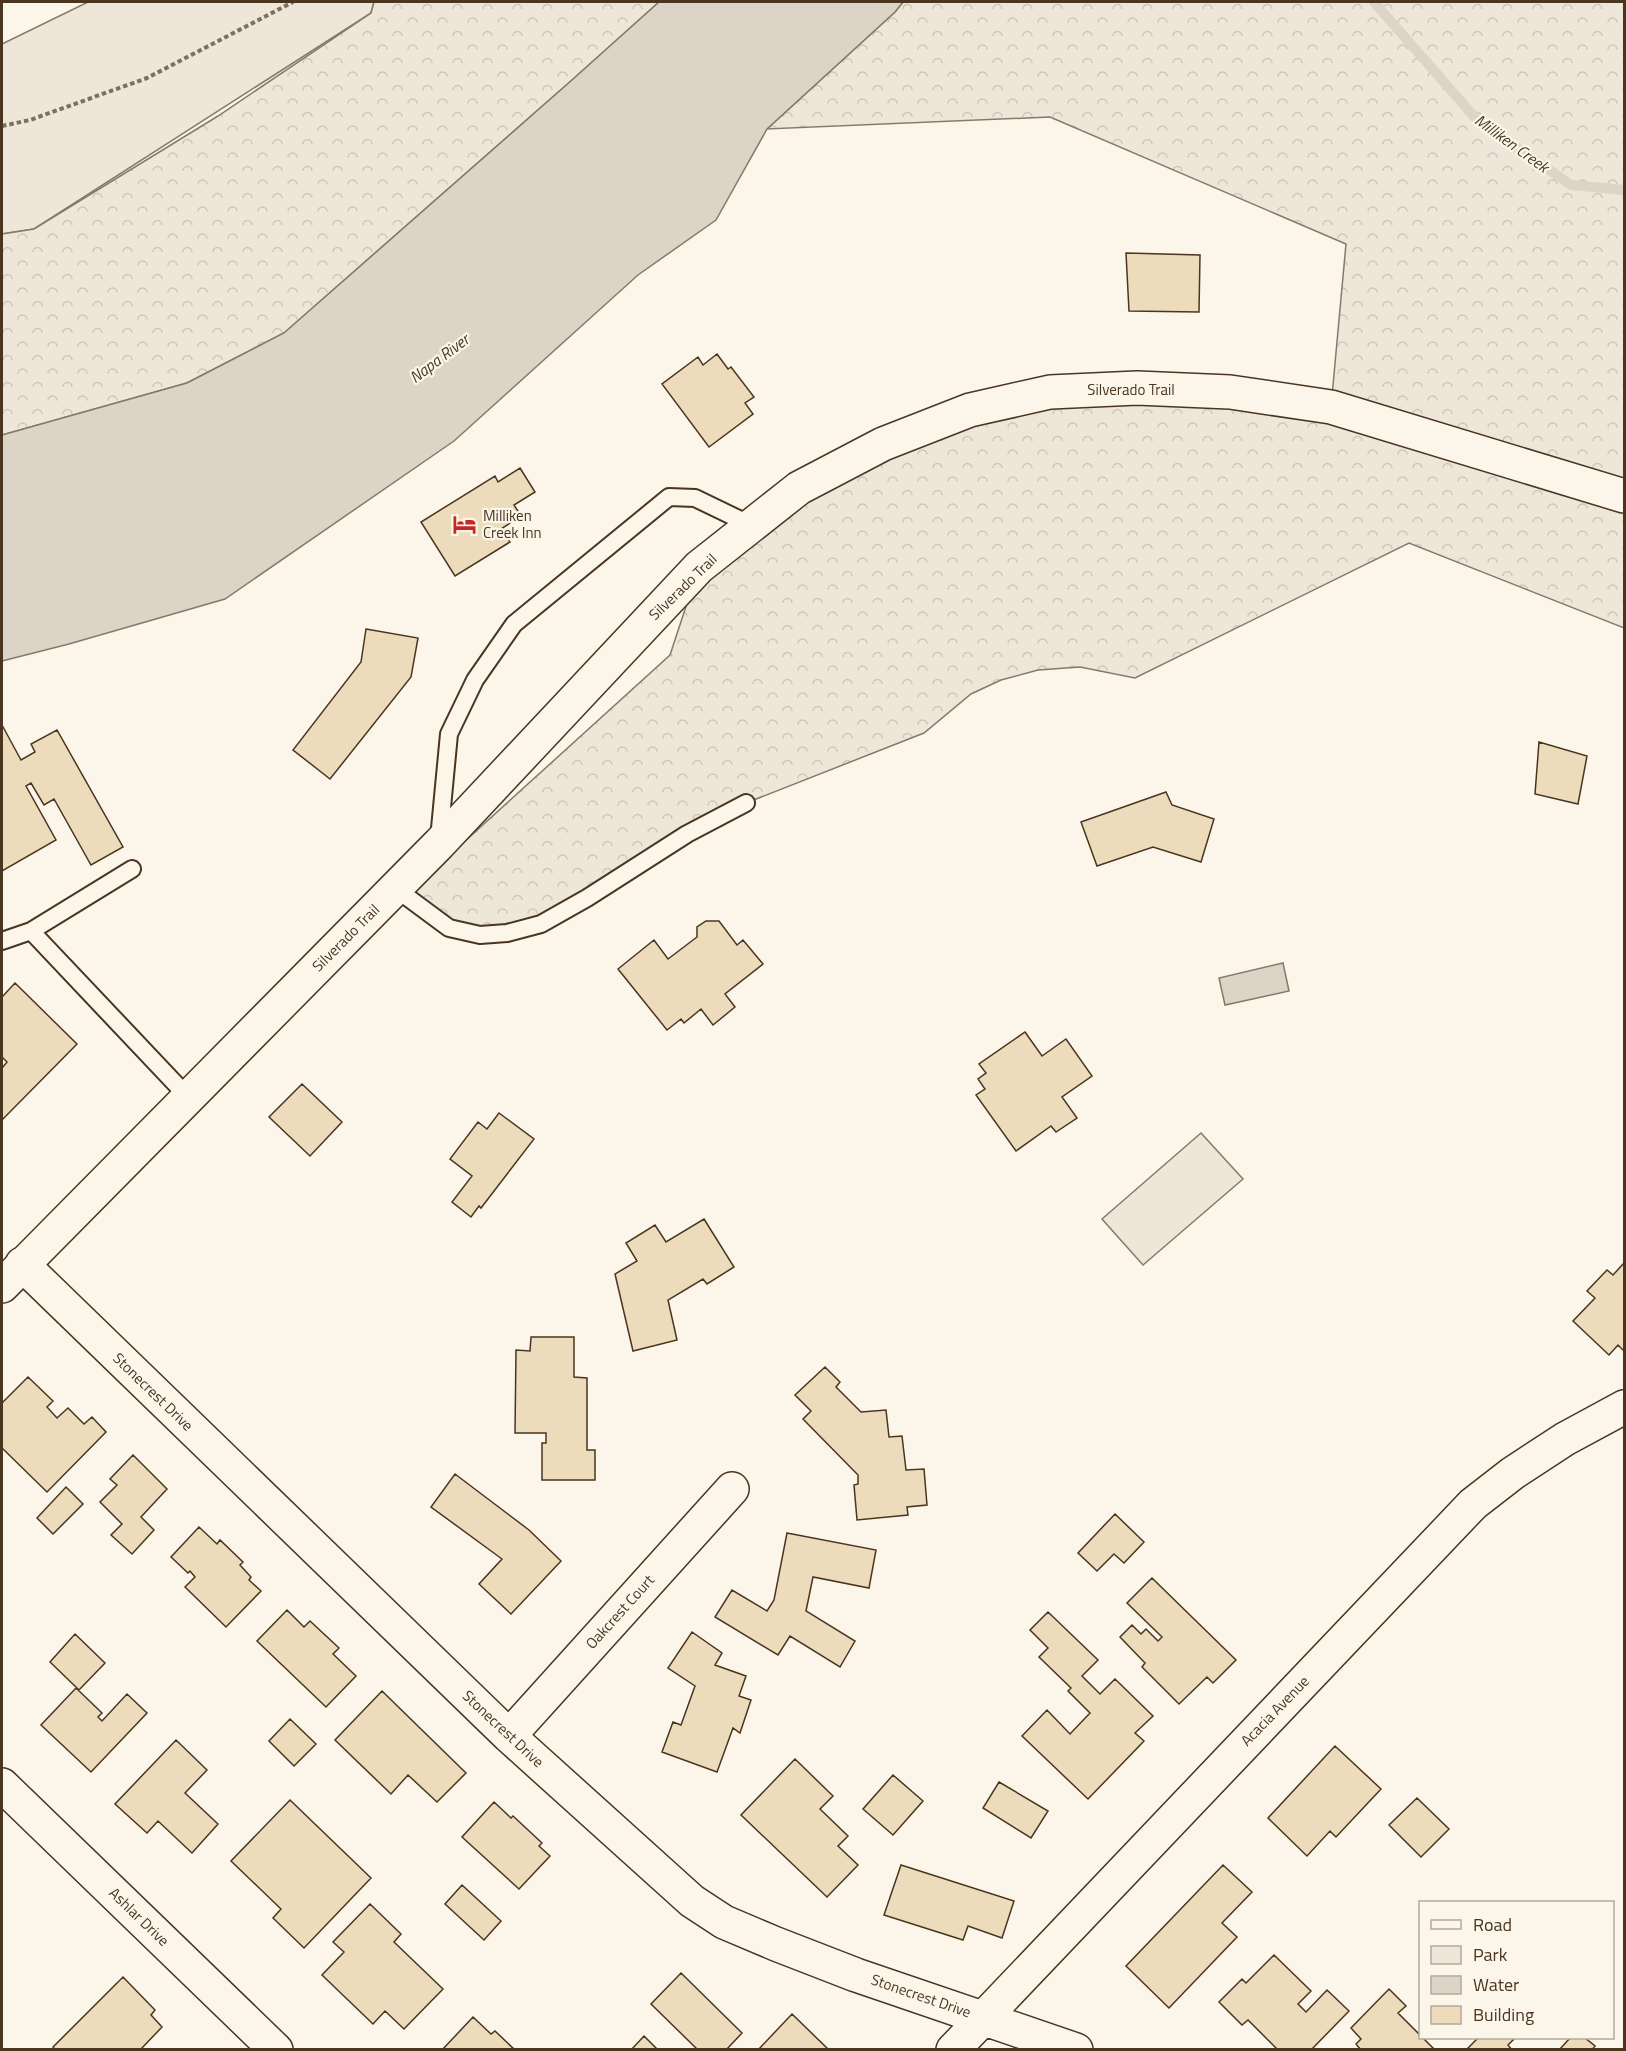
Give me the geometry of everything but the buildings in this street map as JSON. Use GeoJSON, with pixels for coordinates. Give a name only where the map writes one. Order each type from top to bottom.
{"type":"FeatureCollection","features":[{"type":"Feature","properties":{"kind":"street","name":"Silverado Trail"},"geometry":{"type":"LineString","coordinates":[[12,1275],[439,844],[699,567],[799,488],[883,444],[970,410],[1050,392],[1137,388],[1230,392],[1331,407],[1624,496]]}},
{"type":"Feature","properties":{"kind":"street","name":"Stonecrest Drive"},"geometry":{"type":"LineString","coordinates":[[12,1275],[508,1736],[692,1901],[724,1922],[856,1974],[1076,2049]]}},
{"type":"Feature","properties":{"kind":"street","name":"Acacia Avenue"},"geometry":{"type":"LineString","coordinates":[[953,2049],[1473,1504],[1513,1473],[1565,1439],[1624,1407]]}},
{"type":"Feature","properties":{"kind":"street","name":"Oakcrest Court"},"geometry":{"type":"LineString","coordinates":[[508,1736],[732,1489]]}},
{"type":"Feature","properties":{"kind":"street","name":"Ashlar Drive"},"geometry":{"type":"LineString","coordinates":[[2,1785],[276,2049]]}},
{"type":"Feature","properties":{"kind":"lane"},"geometry":{"type":"LineString","coordinates":[[439,844],[449,734],[475,680],[514,624],[669,497],[695,498],[753,526]]}},
{"type":"Feature","properties":{"kind":"lane"},"geometry":{"type":"LineString","coordinates":[[395,888],[449,928],[480,935],[507,933],[541,924],[587,898],[687,834],[746,803]]}},
{"type":"Feature","properties":{"kind":"lane"},"geometry":{"type":"LineString","coordinates":[[2,941],[32,931],[132,869]]}},
{"type":"Feature","properties":{"kind":"lane"},"geometry":{"type":"LineString","coordinates":[[32,931],[188,1097]]}},
{"type":"Feature","properties":{"kind":"path"},"geometry":{"type":"LineString","coordinates":[[2,126],[30,120],[147,78],[293,2]]}},
{"type":"Feature","properties":{"kind":"green space"},"geometry":{"type":"Polygon","coordinates":[[[88,2],[374,2],[371,13],[34,229],[2,234],[2,44],[88,2]]]}},
{"type":"Feature","properties":{"kind":"green space"},"geometry":{"type":"Polygon","coordinates":[[[374,2],[659,2],[284,333],[187,383],[2,435],[2,234],[34,229],[218,116],[371,13],[374,2]]]}},
{"type":"Feature","properties":{"kind":"green space"},"geometry":{"type":"Polygon","coordinates":[[[903,2],[1624,2],[1624,628],[1409,543],[1135,678],[1080,667],[1038,670],[1001,680],[971,694],[924,733],[746,803],[541,924],[480,935],[398,902],[670,655],[699,567],[799,488],[1050,392],[1331,407],[1346,244],[1050,117],[767,129],[895,12],[903,2]]]}},
{"type":"Feature","properties":{"kind":"green space"},"geometry":{"type":"Polygon","coordinates":[[[1201,1133],[1243,1179],[1143,1265],[1102,1219],[1201,1133]]]}},
{"type":"Feature","properties":{"kind":"water","name":"Napa River"},"geometry":{"type":"Polygon","coordinates":[[[659,2],[903,2],[895,12],[767,129],[716,220],[638,275],[454,441],[225,599],[2,661],[2,435],[187,383],[284,333],[659,2]]]}},
{"type":"Feature","properties":{"kind":"water"},"geometry":{"type":"Polygon","coordinates":[[[1283,963],[1289,991],[1225,1005],[1219,978],[1283,963]]]}},
{"type":"Feature","properties":{"kind":"waterway","name":"Milliken Creek"},"geometry":{"type":"LineString","coordinates":[[1374,2],[1478,121],[1571,185],[1624,190]]}},
{"type":"Feature","properties":{"kind":"place","name":"Milliken Creek Inn"},"geometry":{"type":"Point","coordinates":[465,525]}}]}
